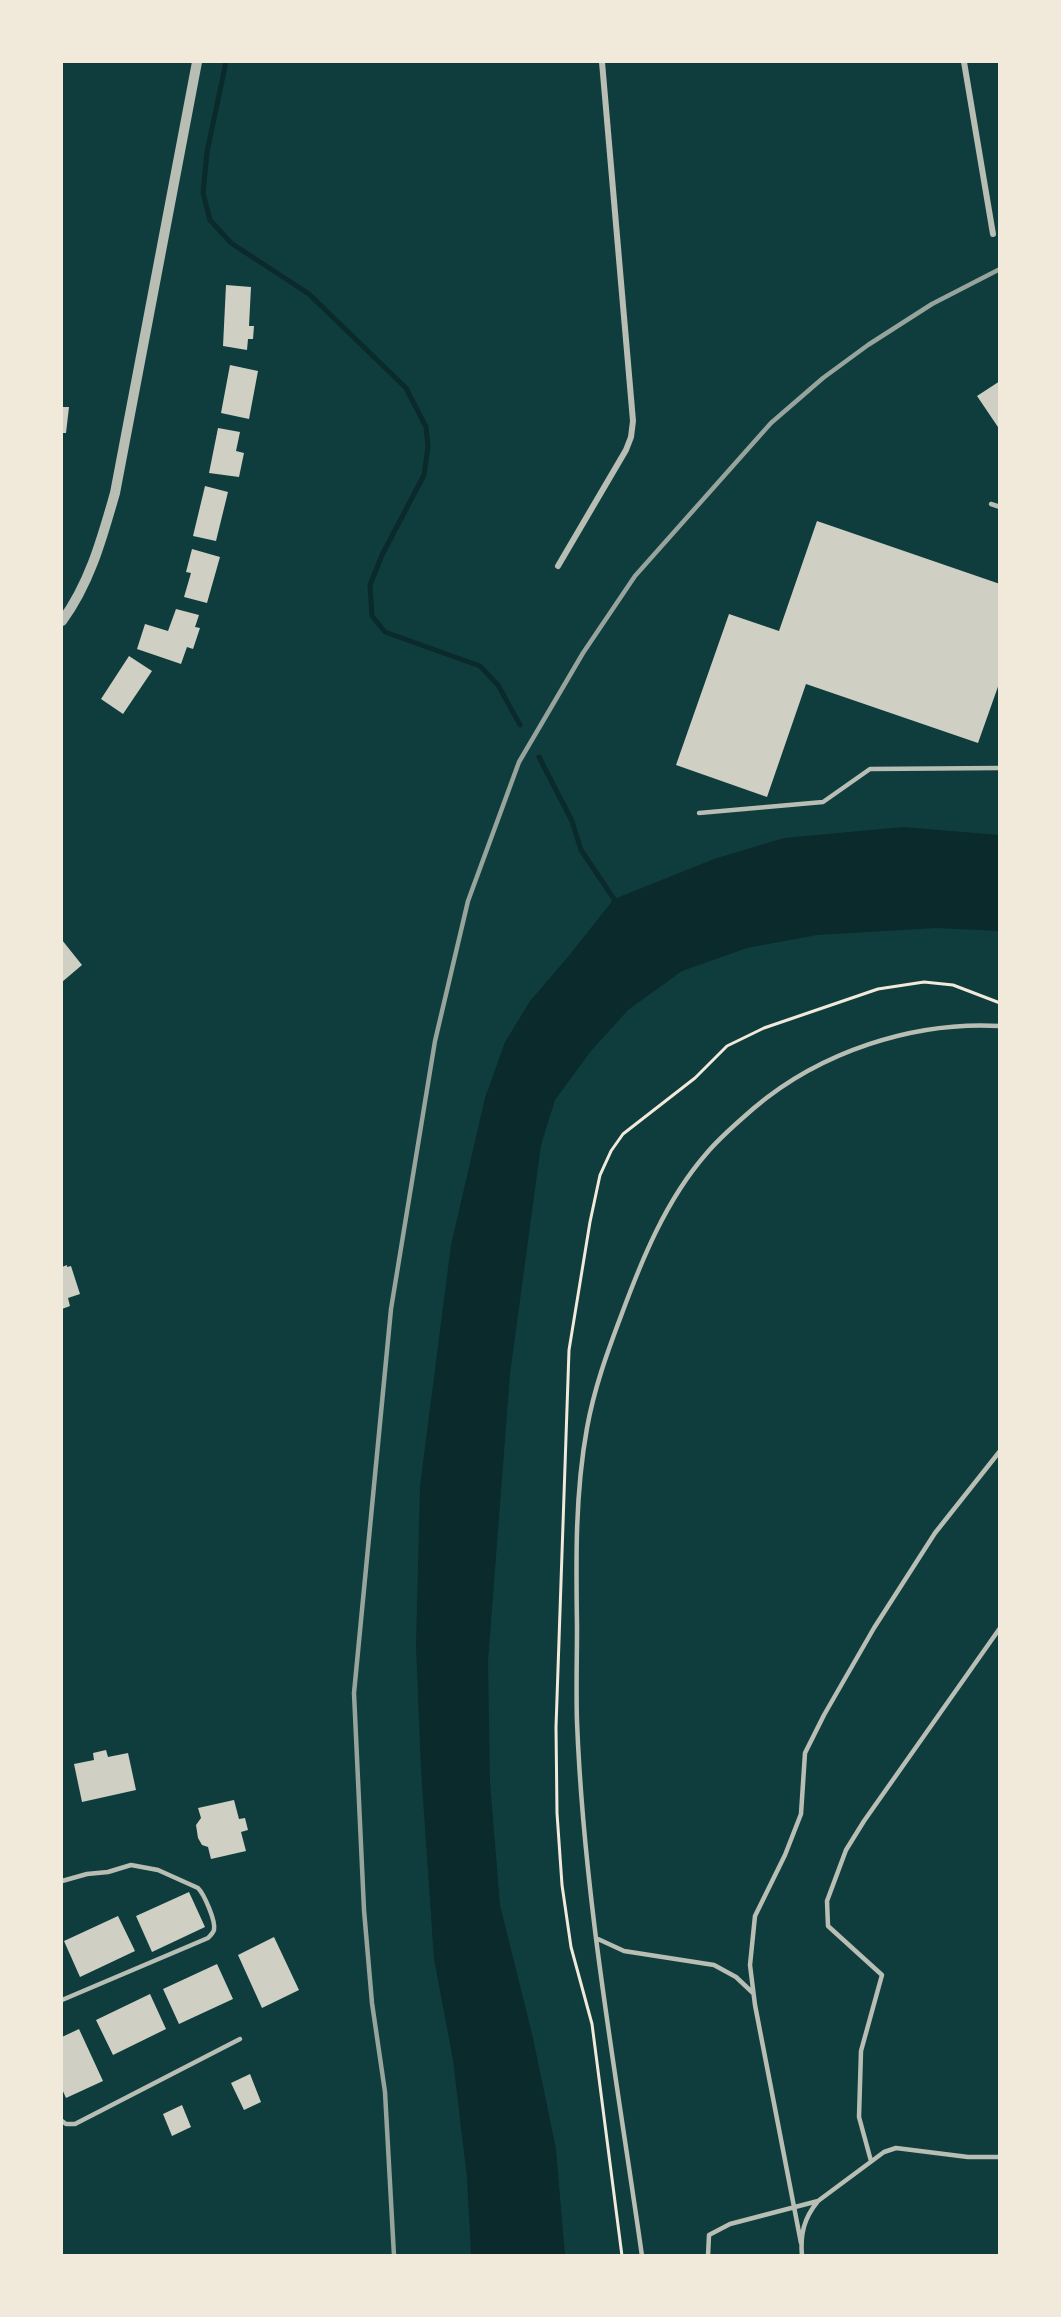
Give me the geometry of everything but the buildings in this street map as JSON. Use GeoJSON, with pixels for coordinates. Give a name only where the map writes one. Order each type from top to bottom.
{"type":"FeatureCollection","features":[{"type":"Feature","properties":{"kind":"street"},"geometry":{"type":"LineString","coordinates":[[62,621],[86,582],[116,493],[197,62]]}},
{"type":"Feature","properties":{"kind":"street"},"geometry":{"type":"LineString","coordinates":[[558,566],[626,450],[631,437],[633,421],[602,62]]}},
{"type":"Feature","properties":{"kind":"street"},"geometry":{"type":"LineString","coordinates":[[964,62],[993,234]]}},
{"type":"Feature","properties":{"kind":"lane"},"geometry":{"type":"LineString","coordinates":[[991,504],[999,507]]}},
{"type":"Feature","properties":{"kind":"lane"},"geometry":{"type":"LineString","coordinates":[[699,813],[823,802],[870,769],[999,768]]}},
{"type":"Feature","properties":{"kind":"lane"},"geometry":{"type":"LineString","coordinates":[[642,2256],[597,1939],[587,1856],[577,1723],[578,1512],[586,1432],[595,1388],[634,1280],[670,1204],[695,1169],[730,1129],[780,1088],[822,1064],[857,1048],[894,1037],[950,1027],[999,1026]]}},
{"type":"Feature","properties":{"kind":"lane"},"geometry":{"type":"LineString","coordinates":[[802,2256],[753,1993],[750,1965],[755,1916],[785,1855],[801,1814],[805,1753],[824,1715],[880,1618],[935,1533],[999,1451]]}},
{"type":"Feature","properties":{"kind":"lane"},"geometry":{"type":"LineString","coordinates":[[871,2161],[859,2117],[861,2051],[882,1975],[828,1926],[827,1900],[846,1850],[864,1821],[999,1628]]}},
{"type":"Feature","properties":{"kind":"lane"},"geometry":{"type":"LineString","coordinates":[[62,1881],[87,1874],[108,1872],[131,1864],[158,1870],[198,1888],[203,1893],[214,1924],[214,1932],[208,1938],[62,2000]]}},
{"type":"Feature","properties":{"kind":"lane"},"geometry":{"type":"LineString","coordinates":[[597,1939],[624,1951],[714,1965],[736,1977],[753,1993]]}},
{"type":"Feature","properties":{"kind":"lane"},"geometry":{"type":"LineString","coordinates":[[62,2121],[66,2124],[75,2124],[240,2039]]}},
{"type":"Feature","properties":{"kind":"lane"},"geometry":{"type":"LineString","coordinates":[[801,2243],[803,2225],[818,2201],[884,2152],[896,2148],[968,2157],[999,2157]]}},
{"type":"Feature","properties":{"kind":"lane"},"geometry":{"type":"LineString","coordinates":[[708,2256],[710,2235],[730,2224],[818,2201]]}},
{"type":"Feature","properties":{"kind":"path"},"geometry":{"type":"LineString","coordinates":[[622,2256],[592,2024],[571,1947],[562,1885],[557,1813],[556,1715],[569,1350],[600,1175],[611,1151],[623,1134],[695,1078],[727,1046],[764,1028],[878,989],[924,982],[953,986],[999,1003]]}},
{"type":"Feature","properties":{"kind":"water"},"geometry":{"type":"Polygon","coordinates":[[[903,827],[999,835],[999,931],[937,928],[817,935],[747,948],[682,971],[628,1010],[591,1051],[555,1100],[541,1145],[510,1374],[488,1661],[490,1782],[500,1905],[533,2038],[556,2149],[565,2255],[471,2255],[467,2178],[453,2060],[434,1959],[421,1770],[416,1645],[420,1486],[451,1245],[485,1098],[505,1042],[530,1001],[614,899],[714,859],[784,838],[903,827]]]}},
{"type":"Feature","properties":{"kind":"waterway"},"geometry":{"type":"LineString","coordinates":[[226,62],[207,152],[203,193],[210,220],[231,243],[309,294],[406,388],[426,427],[428,447],[424,475],[382,555],[370,585],[372,616],[385,632],[480,666],[498,685],[520,725]]}},
{"type":"Feature","properties":{"kind":"waterway"},"geometry":{"type":"LineString","coordinates":[[539,757],[572,821],[581,850],[614,899],[614,906]]}},
{"type":"Feature","properties":{"kind":"railway"},"geometry":{"type":"LineString","coordinates":[[394,2256],[385,2092],[372,2003],[364,1910],[354,1693],[391,1309],[435,1041],[468,901],[519,762],[583,653],[635,576],[771,423],[823,378],[868,345],[932,304],[1000,269]]}}]}
